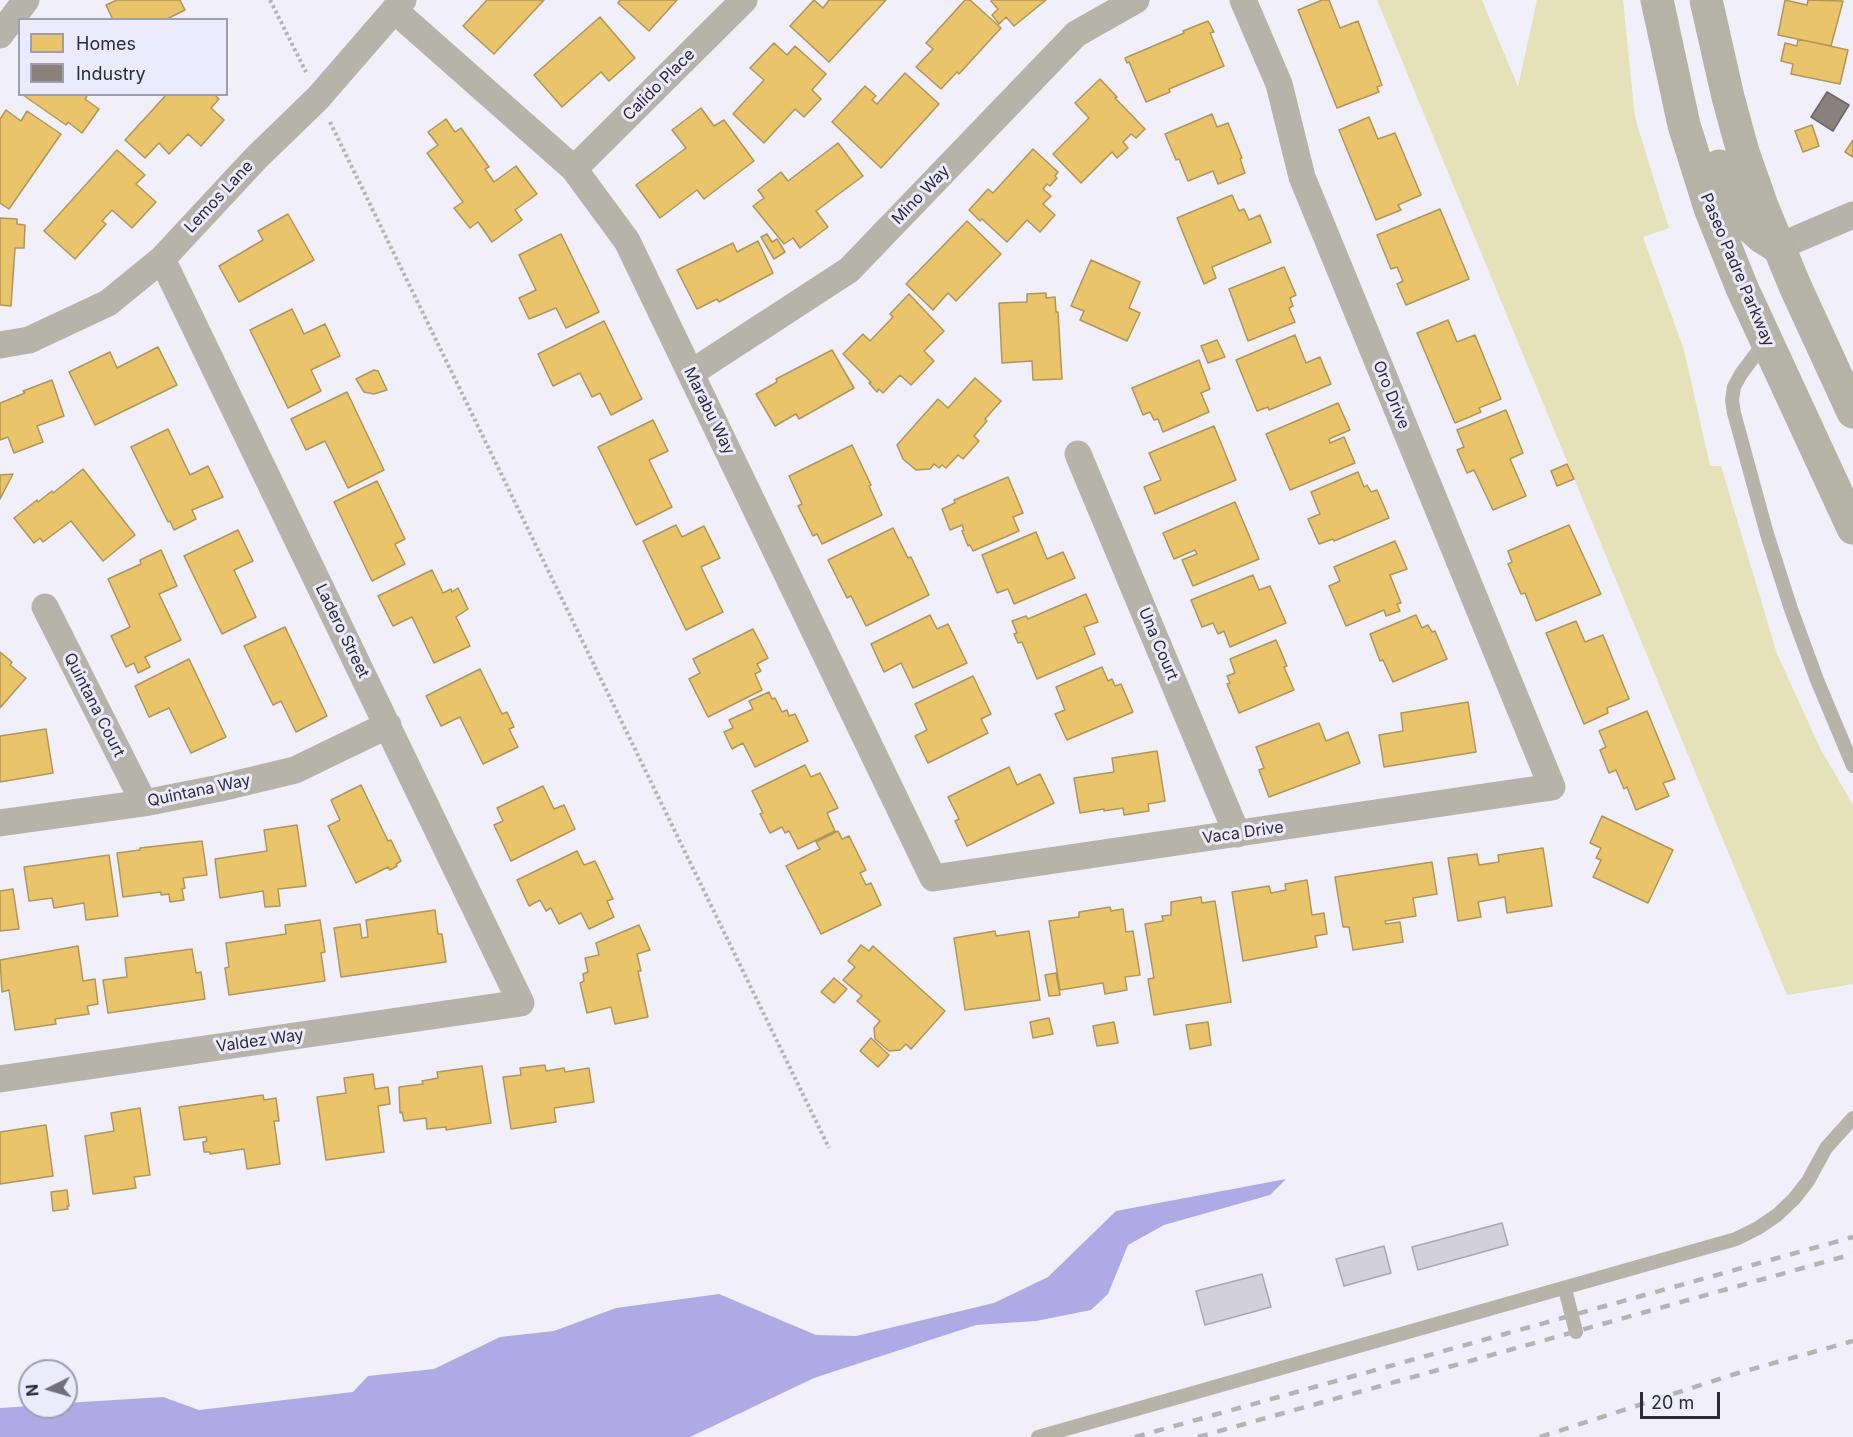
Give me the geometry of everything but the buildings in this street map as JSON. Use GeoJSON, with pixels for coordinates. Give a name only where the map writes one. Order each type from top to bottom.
{"type":"FeatureCollection","features":[{"type":"Feature","properties":{"kind":"main road","name":"Paseo Padre Parkway"},"geometry":{"type":"LineString","coordinates":[[1657,0],[1664,41],[1684,125],[1703,189],[1731,262],[1853,528]]}},
{"type":"Feature","properties":{"kind":"main road"},"geometry":{"type":"LineString","coordinates":[[1706,0],[1723,78],[1743,152],[1778,247],[1853,412]]}},
{"type":"Feature","properties":{"kind":"main road"},"geometry":{"type":"LineString","coordinates":[[1664,41],[1705,127],[1734,208],[1750,228],[1778,247]]}},
{"type":"Feature","properties":{"kind":"street"},"geometry":{"type":"LineString","coordinates":[[0,35],[26,0]]}},
{"type":"Feature","properties":{"kind":"street","name":"Calido Place"},"geometry":{"type":"LineString","coordinates":[[574,169],[744,0]]}},
{"type":"Feature","properties":{"kind":"street","name":"Mino Way"},"geometry":{"type":"LineString","coordinates":[[691,372],[849,270],[1076,34],[1136,0]]}},
{"type":"Feature","properties":{"kind":"street","name":"Oro Drive"},"geometry":{"type":"LineString","coordinates":[[1243,0],[1279,84],[1302,177],[1552,787]]}},
{"type":"Feature","properties":{"kind":"street","name":"Lemos Lane"},"geometry":{"type":"LineString","coordinates":[[0,345],[29,340],[108,303],[162,259],[256,158],[318,98],[399,5]]}},
{"type":"Feature","properties":{"kind":"street","name":"Marabu Way"},"geometry":{"type":"LineString","coordinates":[[399,5],[574,169],[627,241],[933,878]]}},
{"type":"Feature","properties":{"kind":"street"},"geometry":{"type":"LineString","coordinates":[[1778,247],[1853,215]]}},
{"type":"Feature","properties":{"kind":"street","name":"Ladero Street"},"geometry":{"type":"LineString","coordinates":[[162,259],[521,1003]]}},
{"type":"Feature","properties":{"kind":"street","name":"Una Court"},"geometry":{"type":"LineString","coordinates":[[1078,454],[1237,834]]}},
{"type":"Feature","properties":{"kind":"street","name":"Quintana Court"},"geometry":{"type":"LineString","coordinates":[[45,607],[144,803]]}},
{"type":"Feature","properties":{"kind":"street","name":"Quintana Way"},"geometry":{"type":"LineString","coordinates":[[0,823],[144,803],[295,770],[388,725]]}},
{"type":"Feature","properties":{"kind":"street","name":"Vaca Drive"},"geometry":{"type":"LineString","coordinates":[[933,878],[1552,787]]}},
{"type":"Feature","properties":{"kind":"street","name":"Valdez Way"},"geometry":{"type":"LineString","coordinates":[[0,1079],[521,1003]]}},
{"type":"Feature","properties":{"kind":"lane"},"geometry":{"type":"LineString","coordinates":[[1766,340],[1734,387],[1732,400],[1734,413],[1767,534],[1791,609],[1817,680],[1853,766]]}},
{"type":"Feature","properties":{"kind":"lane"},"geometry":{"type":"LineString","coordinates":[[1038,1437],[1736,1239],[1777,1215],[1794,1199],[1808,1181],[1827,1148],[1853,1118]]}},
{"type":"Feature","properties":{"kind":"lane"},"geometry":{"type":"LineString","coordinates":[[1565,1289],[1576,1332]]}},
{"type":"Feature","properties":{"kind":"path"},"geometry":{"type":"LineString","coordinates":[[270,0],[830,1148]]}},
{"type":"Feature","properties":{"kind":"shaded area"},"geometry":{"type":"Polygon","coordinates":[[[1377,0],[1482,0],[1518,87],[1537,0],[1623,0],[1635,118],[1669,228],[1643,237],[1684,350],[1710,466],[1721,466],[1777,654],[1820,748],[1853,805],[1853,984],[1787,995],[1377,0]]]}},
{"type":"Feature","properties":{"kind":"shaded area"},"geometry":{"type":"Polygon","coordinates":[[[1286,1179],[1270,1195],[1164,1225],[1128,1245],[1108,1294],[1091,1310],[1036,1321],[976,1325],[814,1378],[690,1437],[0,1437],[0,1408],[18,1407],[18,1419],[78,1419],[78,1402],[163,1397],[199,1410],[353,1392],[368,1376],[434,1369],[500,1337],[554,1331],[616,1308],[719,1294],[816,1335],[856,1336],[994,1303],[1048,1277],[1116,1211],[1286,1179]]]}},
{"type":"Feature","properties":{"kind":"railway"},"geometry":{"type":"LineString","coordinates":[[1135,1437],[1853,1237]]}},
{"type":"Feature","properties":{"kind":"railway"},"geometry":{"type":"LineString","coordinates":[[1198,1437],[1853,1254]]}},
{"type":"Feature","properties":{"kind":"railway"},"geometry":{"type":"LineString","coordinates":[[1540,1437],[1738,1373],[1853,1341]]}}]}
